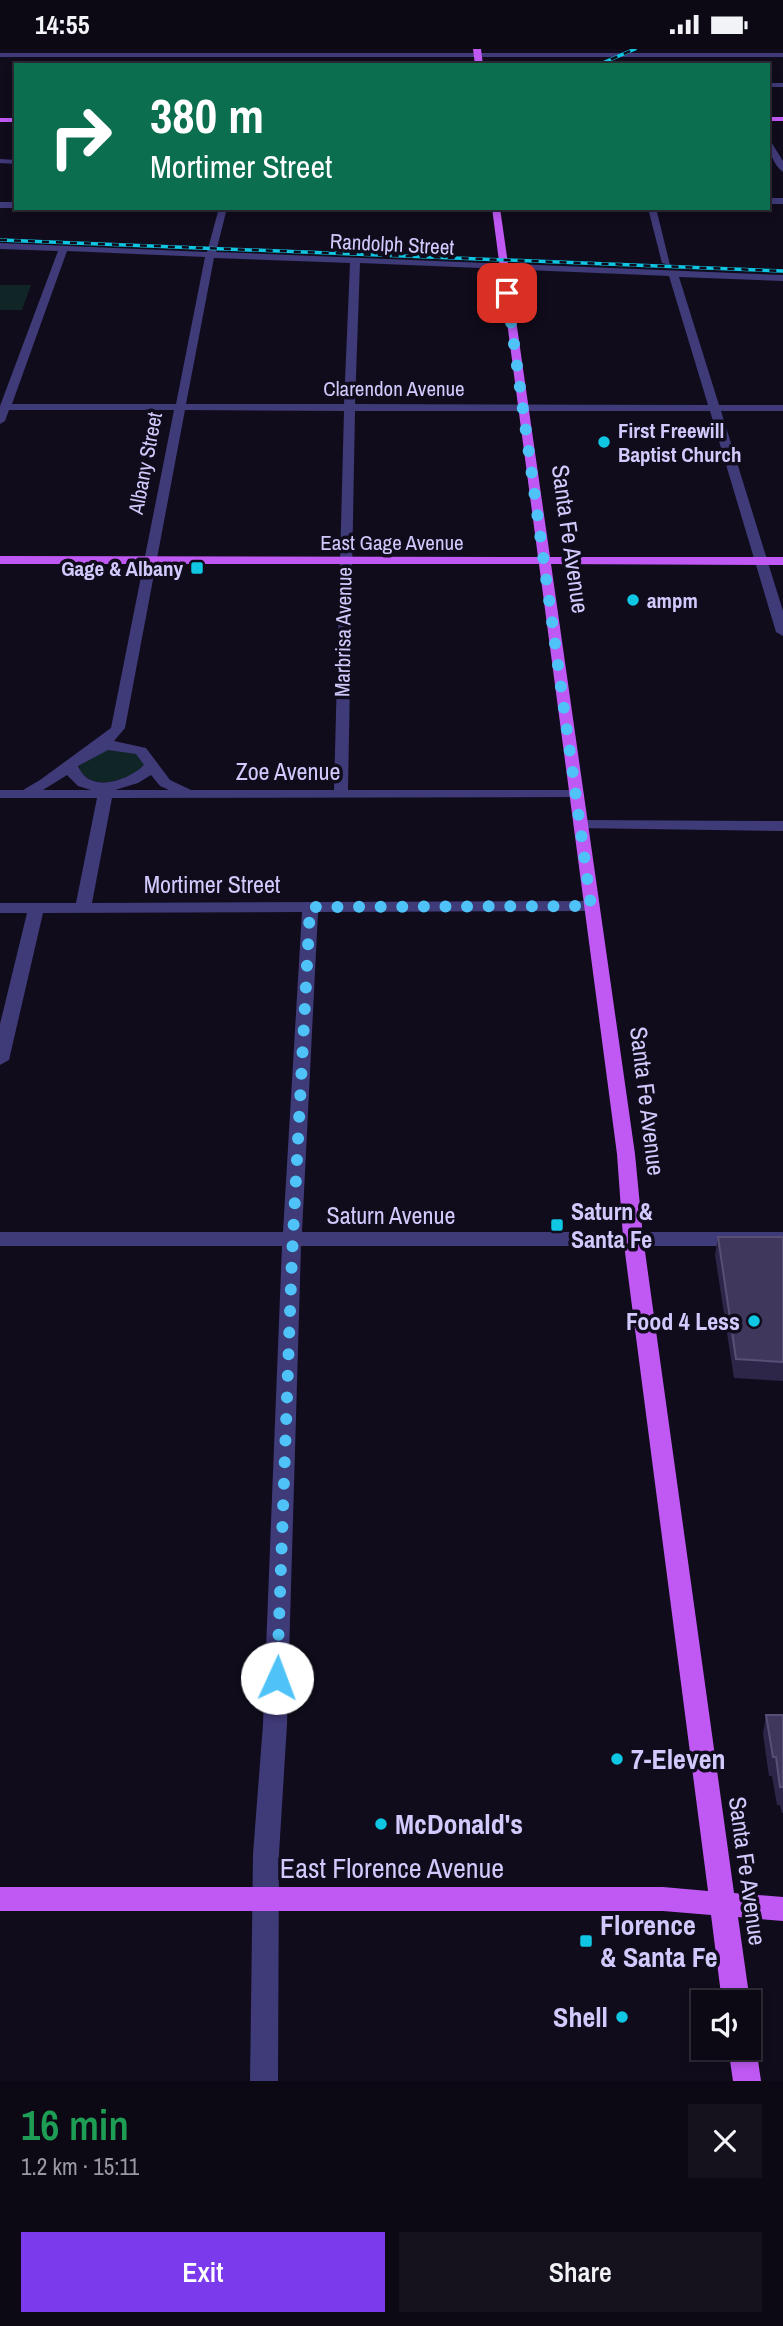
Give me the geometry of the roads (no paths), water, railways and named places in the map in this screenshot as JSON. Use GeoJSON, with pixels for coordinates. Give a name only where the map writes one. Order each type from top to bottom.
{"type":"FeatureCollection","features":[{"type":"Feature","properties":{"kind":"main road","name":"Santa Fe Avenue"},"geometry":{"type":"LineString","coordinates":[[496,210],[626,1154],[634,1237],[734,1990]]}},
{"type":"Feature","properties":{"kind":"main road","name":"East Gage Avenue"},"geometry":{"type":"LineString","coordinates":[[0,560],[783,561]]}},
{"type":"Feature","properties":{"kind":"main road","name":"East Florence Avenue"},"geometry":{"type":"LineString","coordinates":[[0,1899],[663,1899],[783,1909]]}},
{"type":"Feature","properties":{"kind":"main road"},"geometry":{"type":"LineString","coordinates":[[744,2060],[747,2081]]}},
{"type":"Feature","properties":{"kind":"street"},"geometry":{"type":"LineString","coordinates":[[0,55],[725,52],[783,55]]}},
{"type":"Feature","properties":{"kind":"street"},"geometry":{"type":"LineString","coordinates":[[49,63],[53,55]]}},
{"type":"Feature","properties":{"kind":"street"},"geometry":{"type":"LineString","coordinates":[[161,63],[164,55]]}},
{"type":"Feature","properties":{"kind":"street"},"geometry":{"type":"LineString","coordinates":[[770,143],[783,169]]}},
{"type":"Feature","properties":{"kind":"street","name":"Albany Street"},"geometry":{"type":"LineString","coordinates":[[118,728],[149,561],[223,210]]}},
{"type":"Feature","properties":{"kind":"street"},"geometry":{"type":"LineString","coordinates":[[653,210],[783,632]]}},
{"type":"Feature","properties":{"kind":"street","name":"Randolph Street"},"geometry":{"type":"LineString","coordinates":[[0,236],[355,260],[504,261]]}},
{"type":"Feature","properties":{"kind":"street","name":"Randolph Street"},"geometry":{"type":"LineString","coordinates":[[0,246],[213,249],[670,268],[783,278]]}},
{"type":"Feature","properties":{"kind":"street"},"geometry":{"type":"LineString","coordinates":[[0,421],[64,248]]}},
{"type":"Feature","properties":{"kind":"street","name":"Marbrisa Avenue"},"geometry":{"type":"LineString","coordinates":[[341,794],[344,561],[355,260]]}},
{"type":"Feature","properties":{"kind":"street","name":"Randolph Street"},"geometry":{"type":"LineString","coordinates":[[670,268],[783,267]]}},
{"type":"Feature","properties":{"kind":"street","name":"Clarendon Avenue"},"geometry":{"type":"LineString","coordinates":[[5,407],[783,408]]}},
{"type":"Feature","properties":{"kind":"street"},"geometry":{"type":"LineString","coordinates":[[17,794],[50,782],[71,766],[76,758],[111,737],[118,728]]}},
{"type":"Feature","properties":{"kind":"street"},"geometry":{"type":"LineString","coordinates":[[118,728],[121,736],[147,756],[151,767],[165,783],[191,794]]}},
{"type":"Feature","properties":{"kind":"street"},"geometry":{"type":"LineString","coordinates":[[87,751],[117,746],[141,751]]}},
{"type":"Feature","properties":{"kind":"street"},"geometry":{"type":"LineString","coordinates":[[71,766],[73,774],[80,781],[106,790],[136,781],[151,767]]}},
{"type":"Feature","properties":{"kind":"street"},"geometry":{"type":"LineString","coordinates":[[83,908],[106,790]]}},
{"type":"Feature","properties":{"kind":"street","name":"Zoe Avenue"},"geometry":{"type":"LineString","coordinates":[[0,794],[106,790],[191,794],[577,794]]}},
{"type":"Feature","properties":{"kind":"street"},"geometry":{"type":"LineString","coordinates":[[581,825],[783,826]]}},
{"type":"Feature","properties":{"kind":"street","name":"Mortimer Street"},"geometry":{"type":"LineString","coordinates":[[0,908],[591,906]]}},
{"type":"Feature","properties":{"kind":"street"},"geometry":{"type":"LineString","coordinates":[[264,2081],[264,1900],[275,1724],[292,1240],[310,907]]}},
{"type":"Feature","properties":{"kind":"street"},"geometry":{"type":"LineString","coordinates":[[0,1060],[36,908]]}},
{"type":"Feature","properties":{"kind":"street","name":"Saturn Avenue"},"geometry":{"type":"LineString","coordinates":[[0,1239],[783,1239]]}},
{"type":"Feature","properties":{"kind":"railway"},"geometry":{"type":"LineString","coordinates":[[603,63],[635,49]]}},
{"type":"Feature","properties":{"kind":"railway"},"geometry":{"type":"LineString","coordinates":[[0,240],[783,271]]}},
{"type":"Feature","properties":{"kind":"place","name":"First Freewill Baptist Church"},"geometry":{"type":"Point","coordinates":[604,442]}},
{"type":"Feature","properties":{"kind":"place","name":"Gage & Albany"},"geometry":{"type":"Point","coordinates":[197,568]}},
{"type":"Feature","properties":{"kind":"place","name":"ampm"},"geometry":{"type":"Point","coordinates":[633,600]}},
{"type":"Feature","properties":{"kind":"place","name":"Saturn & Santa Fe"},"geometry":{"type":"Point","coordinates":[557,1225]}},
{"type":"Feature","properties":{"kind":"place","name":"Food 4 Less"},"geometry":{"type":"Point","coordinates":[754,1321]}},
{"type":"Feature","properties":{"kind":"place","name":"7-Eleven"},"geometry":{"type":"Point","coordinates":[617,1759]}},
{"type":"Feature","properties":{"kind":"place","name":"McDonald's"},"geometry":{"type":"Point","coordinates":[381,1824]}},
{"type":"Feature","properties":{"kind":"place","name":"Florence & Santa Fe"},"geometry":{"type":"Point","coordinates":[586,1941]}},
{"type":"Feature","properties":{"kind":"place","name":"Shell"},"geometry":{"type":"Point","coordinates":[622,2017]}}]}
